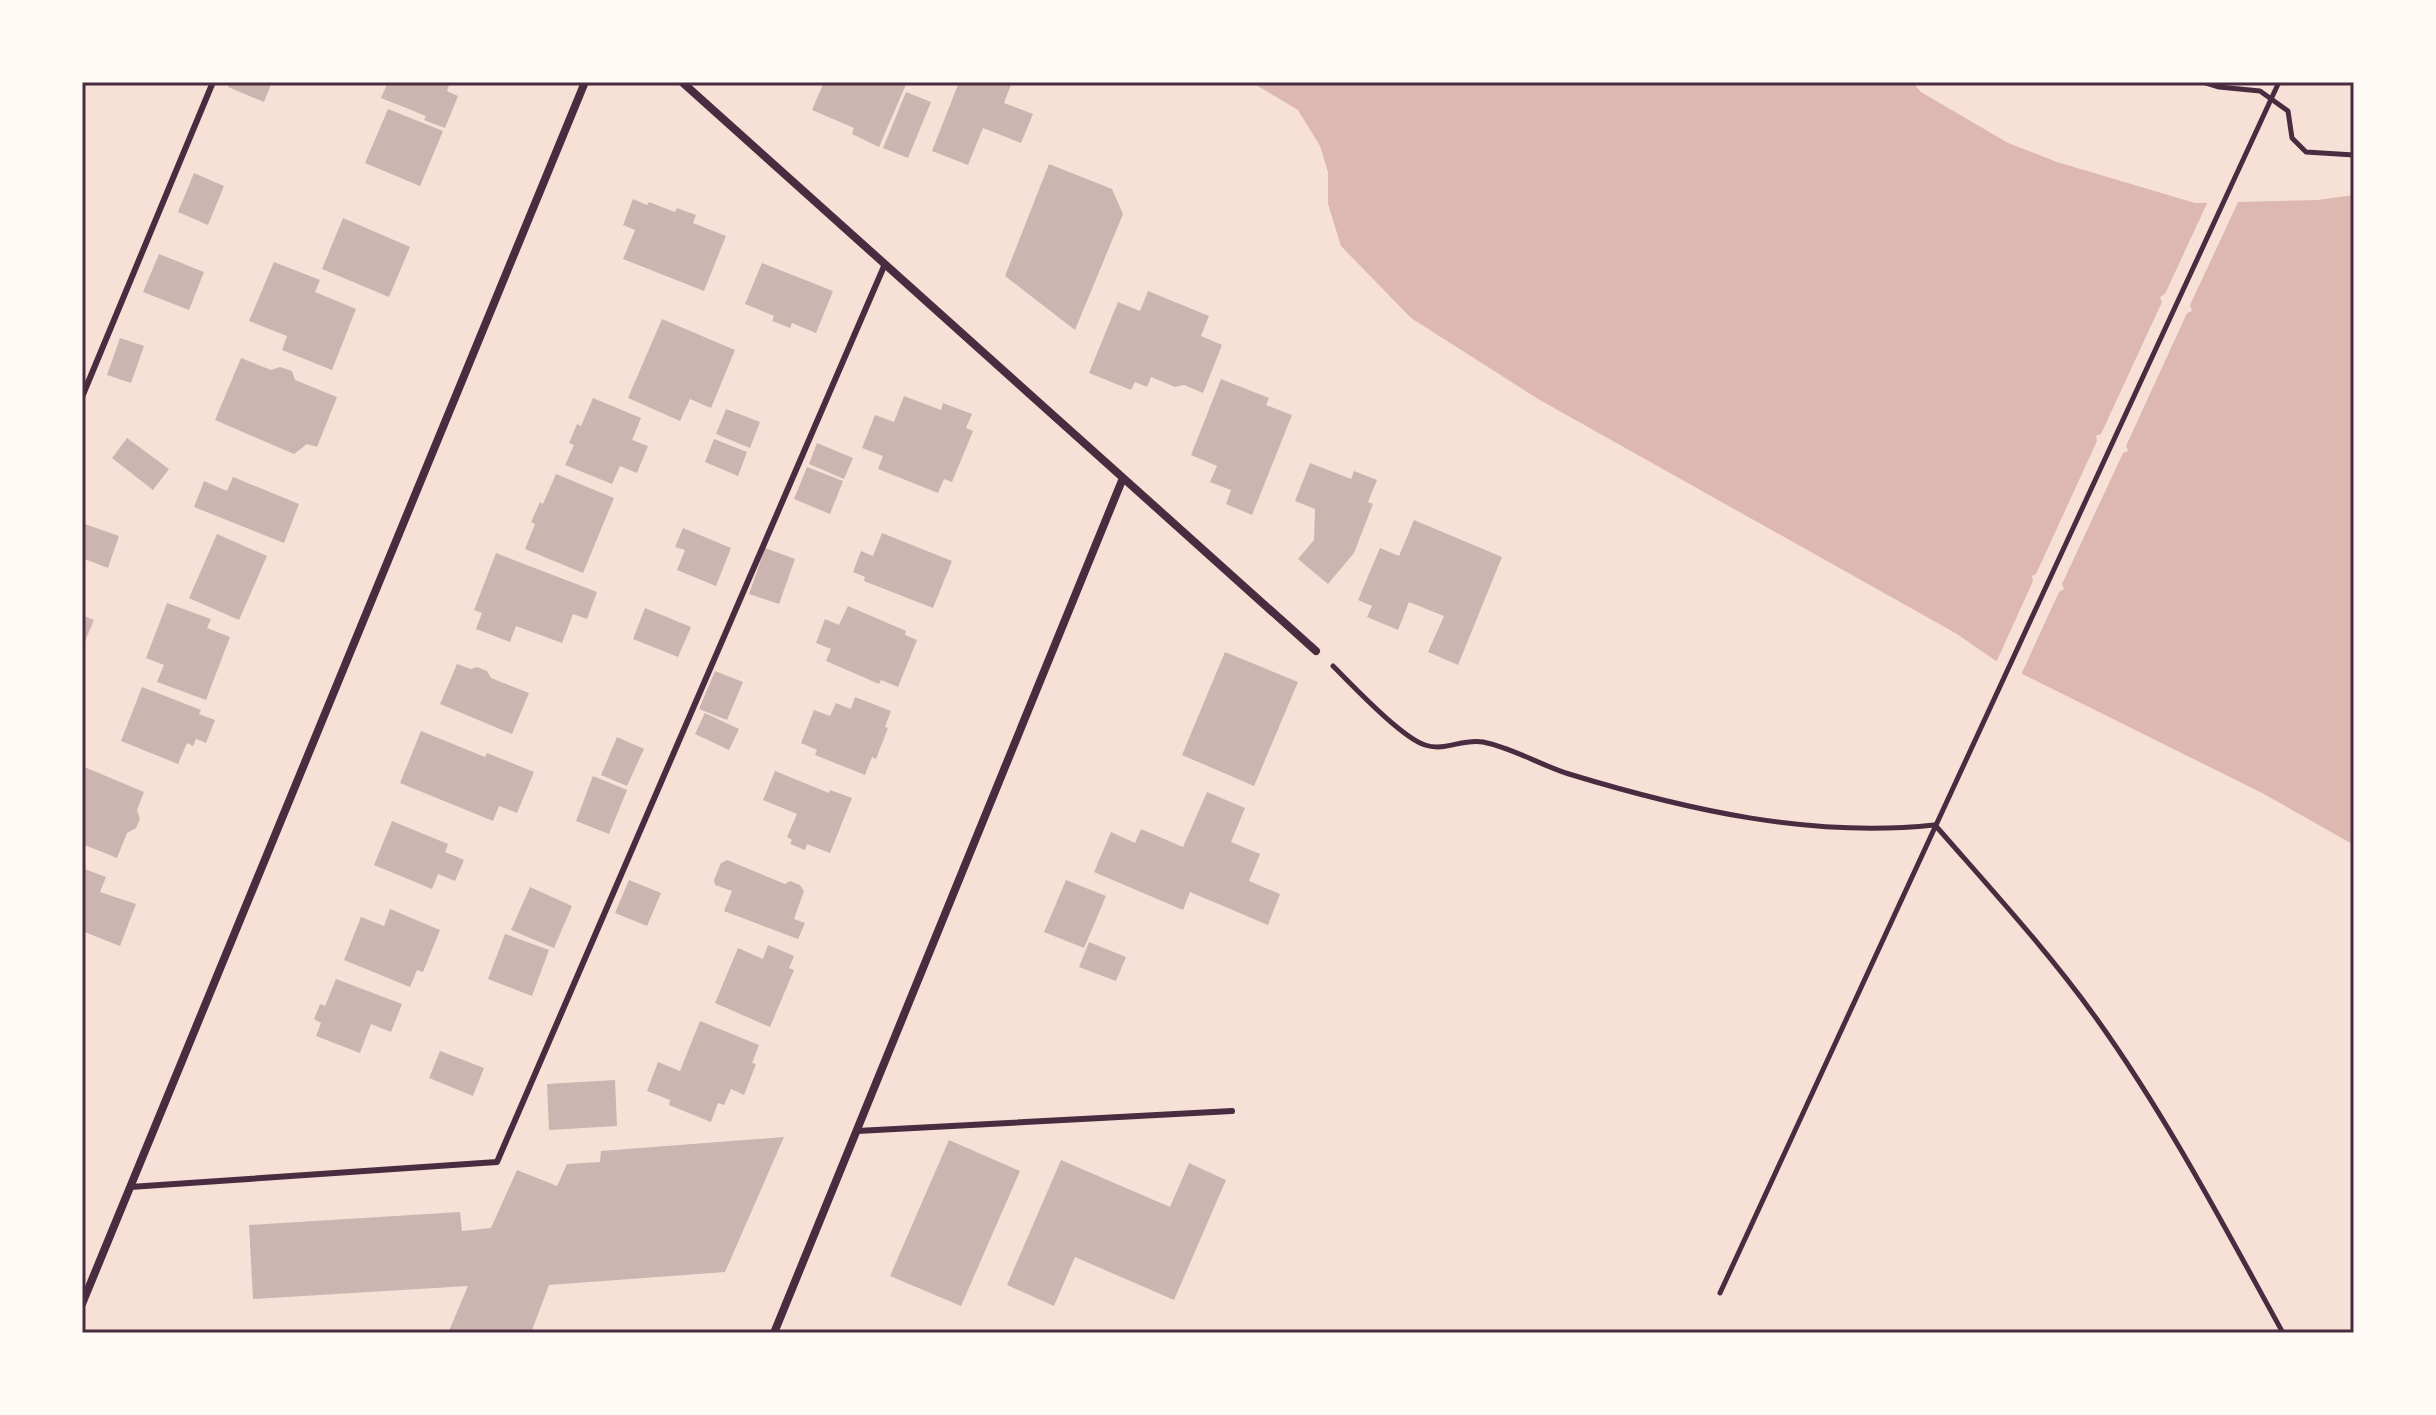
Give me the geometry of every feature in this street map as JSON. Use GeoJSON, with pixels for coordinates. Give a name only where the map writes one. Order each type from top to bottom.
{"type":"FeatureCollection","features":[{"type":"Feature","properties":{"kind":"street"},"geometry":{"type":"LineString","coordinates":[[82,1304],[585,82]]}},
{"type":"Feature","properties":{"kind":"street"},"geometry":{"type":"LineString","coordinates":[[682,82],[1316,651]]}},
{"type":"Feature","properties":{"kind":"street"},"geometry":{"type":"LineString","coordinates":[[774,1333],[1123,478]]}},
{"type":"Feature","properties":{"kind":"lane"},"geometry":{"type":"LineString","coordinates":[[82,397],[213,82]]}},
{"type":"Feature","properties":{"kind":"lane"},"geometry":{"type":"LineString","coordinates":[[130,1187],[497,1162],[885,264]]}},
{"type":"Feature","properties":{"kind":"lane"},"geometry":{"type":"LineString","coordinates":[[857,1131],[1232,1111]]}},
{"type":"Feature","properties":{"kind":"path"},"geometry":{"type":"LineString","coordinates":[[2203,82],[2219,87],[2260,91],[2288,111],[2292,138],[2306,152],[2354,155]]}},
{"type":"Feature","properties":{"kind":"path"},"geometry":{"type":"LineString","coordinates":[[1720,1293],[2279,82]]}},
{"type":"Feature","properties":{"kind":"path"},"geometry":{"type":"LineString","coordinates":[[1316,651],[1407,737],[1426,746],[1449,748],[1464,740],[1485,742],[1565,773],[1729,815],[1817,826],[1897,829],[1935,825]]}},
{"type":"Feature","properties":{"kind":"path"},"geometry":{"type":"LineString","coordinates":[[1935,825],[2045,951],[2095,1016],[2143,1087],[2283,1333]]}},
{"type":"Feature","properties":{"kind":"shaded area"},"geometry":{"type":"Polygon","coordinates":[[[1251,82],[1912,82],[1921,92],[2008,143],[2057,162],[2195,203],[2318,200],[2354,195],[2354,845],[2264,794],[1996,661],[1957,634],[1538,399],[1411,318],[1341,246],[1328,204],[1328,172],[1320,146],[1298,110],[1251,82]]]}},
{"type":"Feature","properties":{"kind":"pier"},"geometry":{"type":"Polygon","coordinates":[[[2240,198],[2190,305],[2192,311],[2187,313],[2126,446],[2128,451],[2123,453],[2062,584],[2064,589],[2059,592],[2020,677],[1995,665],[2033,581],[2032,576],[2036,574],[2097,441],[2096,436],[2101,434],[2162,302],[2160,297],[2165,294],[2209,199],[2240,198]]]}},
{"type":"Feature","properties":{"kind":"building"},"geometry":{"type":"Polygon","coordinates":[[[230,82],[272,82],[264,102],[228,87],[230,82]]]}},
{"type":"Feature","properties":{"kind":"building"},"geometry":{"type":"Polygon","coordinates":[[[388,82],[450,82],[447,91],[458,96],[445,128],[424,120],[426,116],[381,98],[388,82]]]}},
{"type":"Feature","properties":{"kind":"building"},"geometry":{"type":"Polygon","coordinates":[[[824,82],[907,82],[879,147],[852,134],[854,128],[812,110],[824,82]]]}},
{"type":"Feature","properties":{"kind":"building"},"geometry":{"type":"Polygon","coordinates":[[[959,82],[1012,82],[1004,103],[1033,114],[1021,143],[983,128],[968,165],[932,151],[959,82]]]}},
{"type":"Feature","properties":{"kind":"building"},"geometry":{"type":"Polygon","coordinates":[[[906,92],[931,102],[908,158],[883,148],[906,92]]]}},
{"type":"Feature","properties":{"kind":"building"},"geometry":{"type":"Polygon","coordinates":[[[388,109],[443,131],[420,186],[365,163],[388,109]]]}},
{"type":"Feature","properties":{"kind":"building"},"geometry":{"type":"Polygon","coordinates":[[[1049,164],[1112,189],[1123,214],[1075,330],[1005,276],[1049,164]]]}},
{"type":"Feature","properties":{"kind":"building"},"geometry":{"type":"Polygon","coordinates":[[[194,173],[224,186],[208,225],[178,212],[194,173]]]}},
{"type":"Feature","properties":{"kind":"building"},"geometry":{"type":"Polygon","coordinates":[[[633,199],[696,215],[693,223],[726,236],[704,291],[623,259],[635,230],[623,225],[633,199]]]}},
{"type":"Feature","properties":{"kind":"building"},"geometry":{"type":"Polygon","coordinates":[[[343,218],[410,247],[389,297],[322,269],[343,218]]]}},
{"type":"Feature","properties":{"kind":"building"},"geometry":{"type":"Polygon","coordinates":[[[159,254],[204,272],[189,310],[143,292],[159,254]]]}},
{"type":"Feature","properties":{"kind":"building"},"geometry":{"type":"Polygon","coordinates":[[[274,262],[320,280],[315,292],[356,309],[332,370],[282,350],[287,336],[249,321],[274,262]]]}},
{"type":"Feature","properties":{"kind":"building"},"geometry":{"type":"Polygon","coordinates":[[[762,263],[833,291],[816,333],[792,323],[790,328],[772,321],[774,316],[745,304],[762,263]]]}},
{"type":"Feature","properties":{"kind":"building"},"geometry":{"type":"Polygon","coordinates":[[[1148,291],[1209,316],[1201,336],[1222,345],[1203,393],[1184,385],[1175,387],[1151,377],[1147,387],[1135,382],[1131,390],[1089,373],[1118,302],[1140,311],[1148,291]]]}},
{"type":"Feature","properties":{"kind":"building"},"geometry":{"type":"Polygon","coordinates":[[[662,319],[735,350],[711,408],[690,399],[680,421],[628,398],[662,319]]]}},
{"type":"Feature","properties":{"kind":"building"},"geometry":{"type":"Polygon","coordinates":[[[120,338],[144,346],[131,383],[107,375],[120,338]]]}},
{"type":"Feature","properties":{"kind":"building"},"geometry":{"type":"Polygon","coordinates":[[[241,358],[271,370],[280,367],[292,371],[295,380],[337,397],[317,447],[307,444],[294,454],[215,420],[241,358]]]}},
{"type":"Feature","properties":{"kind":"building"},"geometry":{"type":"Polygon","coordinates":[[[1221,379],[1269,398],[1266,405],[1292,415],[1252,515],[1226,504],[1231,490],[1210,482],[1217,466],[1191,455],[1221,379]]]}},
{"type":"Feature","properties":{"kind":"building"},"geometry":{"type":"Polygon","coordinates":[[[904,396],[941,410],[943,403],[972,414],[966,428],[973,431],[952,482],[944,479],[938,493],[878,469],[883,456],[862,448],[875,415],[894,422],[904,396]]]}},
{"type":"Feature","properties":{"kind":"building"},"geometry":{"type":"Polygon","coordinates":[[[593,398],[641,418],[632,440],[648,446],[637,473],[620,466],[612,484],[565,465],[574,445],[569,443],[577,424],[581,426],[593,398]]]}},
{"type":"Feature","properties":{"kind":"building"},"geometry":{"type":"Polygon","coordinates":[[[726,409],[760,422],[750,448],[716,434],[726,409]]]}},
{"type":"Feature","properties":{"kind":"building"},"geometry":{"type":"Polygon","coordinates":[[[127,438],[169,469],[153,490],[112,458],[127,438]]]}},
{"type":"Feature","properties":{"kind":"building"},"geometry":{"type":"Polygon","coordinates":[[[714,439],[747,452],[738,476],[705,462],[714,439]]]}},
{"type":"Feature","properties":{"kind":"building"},"geometry":{"type":"Polygon","coordinates":[[[817,443],[853,458],[844,479],[809,464],[817,443]]]}},
{"type":"Feature","properties":{"kind":"building"},"geometry":{"type":"Polygon","coordinates":[[[1310,463],[1351,479],[1354,471],[1377,480],[1368,502],[1373,504],[1354,553],[1328,584],[1298,559],[1314,540],[1315,509],[1295,501],[1310,463]]]}},
{"type":"Feature","properties":{"kind":"building"},"geometry":{"type":"Polygon","coordinates":[[[807,467],[843,481],[830,514],[794,499],[807,467]]]}},
{"type":"Feature","properties":{"kind":"building"},"geometry":{"type":"Polygon","coordinates":[[[556,474],[614,498],[583,573],[525,549],[535,524],[531,522],[556,474]]]}},
{"type":"Feature","properties":{"kind":"building"},"geometry":{"type":"Polygon","coordinates":[[[233,477],[299,504],[284,543],[194,507],[204,481],[227,491],[233,477]]]}},
{"type":"Feature","properties":{"kind":"building"},"geometry":{"type":"Polygon","coordinates":[[[1414,520],[1502,557],[1458,665],[1428,652],[1444,616],[1409,602],[1398,630],[1367,617],[1372,606],[1358,600],[1380,548],[1399,556],[1414,520]]]}},
{"type":"Feature","properties":{"kind":"building"},"geometry":{"type":"Polygon","coordinates":[[[82,523],[119,536],[108,568],[82,558],[82,523]]]}},
{"type":"Feature","properties":{"kind":"building"},"geometry":{"type":"Polygon","coordinates":[[[683,528],[731,548],[716,586],[677,570],[685,550],[675,547],[683,528]]]}},
{"type":"Feature","properties":{"kind":"building"},"geometry":{"type":"Polygon","coordinates":[[[882,533],[952,561],[933,608],[864,581],[865,577],[853,572],[861,551],[873,556],[882,533]]]}},
{"type":"Feature","properties":{"kind":"building"},"geometry":{"type":"Polygon","coordinates":[[[217,534],[267,556],[239,620],[189,598],[217,534]]]}},
{"type":"Feature","properties":{"kind":"building"},"geometry":{"type":"Polygon","coordinates":[[[765,548],[795,559],[779,604],[749,594],[765,548]]]}},
{"type":"Feature","properties":{"kind":"building"},"geometry":{"type":"Polygon","coordinates":[[[496,553],[597,592],[587,619],[573,614],[562,643],[516,626],[510,642],[476,629],[482,613],[474,610],[496,553]]]}},
{"type":"Feature","properties":{"kind":"building"},"geometry":{"type":"Polygon","coordinates":[[[167,603],[211,619],[207,628],[230,637],[206,700],[157,682],[164,665],[146,658],[167,603]]]}},
{"type":"Feature","properties":{"kind":"building"},"geometry":{"type":"Polygon","coordinates":[[[848,606],[906,631],[905,635],[917,640],[898,687],[881,680],[879,684],[826,661],[831,649],[816,643],[825,619],[839,625],[848,606]]]}},
{"type":"Feature","properties":{"kind":"building"},"geometry":{"type":"Polygon","coordinates":[[[645,608],[691,627],[678,657],[633,639],[645,608]]]}},
{"type":"Feature","properties":{"kind":"building"},"geometry":{"type":"Polygon","coordinates":[[[82,615],[94,620],[82,648],[82,615]]]}},
{"type":"Feature","properties":{"kind":"building"},"geometry":{"type":"Polygon","coordinates":[[[1225,652],[1298,682],[1254,786],[1182,755],[1225,652]]]}},
{"type":"Feature","properties":{"kind":"building"},"geometry":{"type":"Polygon","coordinates":[[[457,664],[487,671],[491,678],[529,693],[512,734],[440,704],[457,664]]]}},
{"type":"Feature","properties":{"kind":"building"},"geometry":{"type":"Polygon","coordinates":[[[715,671],[743,682],[727,720],[699,709],[715,671]]]}},
{"type":"Feature","properties":{"kind":"building"},"geometry":{"type":"Polygon","coordinates":[[[142,687],[201,710],[199,714],[215,720],[206,743],[196,739],[193,746],[187,743],[178,764],[121,741],[142,687]]]}},
{"type":"Feature","properties":{"kind":"building"},"geometry":{"type":"Polygon","coordinates":[[[855,697],[891,711],[876,759],[872,757],[865,775],[815,755],[817,750],[801,743],[814,710],[830,716],[836,703],[851,709],[855,697]]]}},
{"type":"Feature","properties":{"kind":"building"},"geometry":{"type":"Polygon","coordinates":[[[705,713],[739,729],[729,750],[695,734],[705,713]]]}},
{"type":"Feature","properties":{"kind":"building"},"geometry":{"type":"Polygon","coordinates":[[[421,731],[485,757],[487,753],[534,772],[517,813],[499,806],[493,821],[400,783],[421,731]]]}},
{"type":"Feature","properties":{"kind":"building"},"geometry":{"type":"Polygon","coordinates":[[[617,737],[644,749],[627,786],[601,775],[617,737]]]}},
{"type":"Feature","properties":{"kind":"building"},"geometry":{"type":"Polygon","coordinates":[[[82,766],[144,792],[137,810],[140,819],[136,828],[127,833],[117,858],[82,844],[82,766]]]}},
{"type":"Feature","properties":{"kind":"building"},"geometry":{"type":"Polygon","coordinates":[[[775,771],[829,793],[830,790],[852,798],[830,853],[807,844],[805,850],[790,844],[792,840],[787,837],[797,814],[763,800],[775,771]]]}},
{"type":"Feature","properties":{"kind":"building"},"geometry":{"type":"Polygon","coordinates":[[[593,776],[627,790],[609,834],[576,821],[593,776]]]}},
{"type":"Feature","properties":{"kind":"building"},"geometry":{"type":"Polygon","coordinates":[[[1207,792],[1245,808],[1231,842],[1260,854],[1249,881],[1280,894],[1268,925],[1190,892],[1183,910],[1094,872],[1111,832],[1135,843],[1141,829],[1183,847],[1207,792]]]}},
{"type":"Feature","properties":{"kind":"building"},"geometry":{"type":"Polygon","coordinates":[[[392,821],[448,844],[445,852],[464,860],[455,881],[438,874],[432,889],[374,865],[392,821]]]}},
{"type":"Feature","properties":{"kind":"building"},"geometry":{"type":"Polygon","coordinates":[[[727,860],[785,884],[790,881],[800,885],[804,891],[794,919],[805,923],[798,939],[724,911],[732,891],[715,885],[714,880],[721,863],[727,860]]]}},
{"type":"Feature","properties":{"kind":"building"},"geometry":{"type":"Polygon","coordinates":[[[82,868],[106,877],[100,892],[136,904],[120,946],[82,931],[82,868]]]}},
{"type":"Feature","properties":{"kind":"building"},"geometry":{"type":"Polygon","coordinates":[[[629,880],[661,893],[647,926],[615,913],[629,880]]]}},
{"type":"Feature","properties":{"kind":"building"},"geometry":{"type":"Polygon","coordinates":[[[1066,880],[1106,896],[1084,948],[1044,932],[1066,880]]]}},
{"type":"Feature","properties":{"kind":"building"},"geometry":{"type":"Polygon","coordinates":[[[530,887],[572,906],[554,948],[511,930],[530,887]]]}},
{"type":"Feature","properties":{"kind":"building"},"geometry":{"type":"Polygon","coordinates":[[[390,909],[440,930],[423,972],[417,970],[410,987],[344,960],[361,917],[384,926],[390,909]]]}},
{"type":"Feature","properties":{"kind":"building"},"geometry":{"type":"Polygon","coordinates":[[[505,934],[549,950],[532,996],[488,979],[505,934]]]}},
{"type":"Feature","properties":{"kind":"building"},"geometry":{"type":"Polygon","coordinates":[[[1089,942],[1126,957],[1116,981],[1079,967],[1089,942]]]}},
{"type":"Feature","properties":{"kind":"building"},"geometry":{"type":"Polygon","coordinates":[[[768,945],[794,956],[789,968],[794,970],[770,1027],[715,1003],[738,948],[763,959],[768,945]]]}},
{"type":"Feature","properties":{"kind":"building"},"geometry":{"type":"Polygon","coordinates":[[[336,979],[402,1004],[391,1032],[371,1024],[360,1053],[316,1036],[321,1023],[314,1019],[320,1004],[325,1006],[336,979]]]}},
{"type":"Feature","properties":{"kind":"building"},"geometry":{"type":"Polygon","coordinates":[[[700,1021],[759,1045],[752,1063],[756,1064],[744,1095],[731,1089],[724,1105],[718,1103],[711,1122],[669,1105],[670,1100],[647,1091],[658,1062],[680,1071],[700,1021]]]}},
{"type":"Feature","properties":{"kind":"building"},"geometry":{"type":"Polygon","coordinates":[[[440,1051],[484,1068],[473,1096],[429,1078],[440,1051]]]}},
{"type":"Feature","properties":{"kind":"building"},"geometry":{"type":"Polygon","coordinates":[[[615,1080],[617,1126],[549,1130],[547,1084],[615,1080]]]}},
{"type":"Feature","properties":{"kind":"building"},"geometry":{"type":"Polygon","coordinates":[[[784,1137],[725,1272],[549,1285],[531,1333],[448,1333],[468,1286],[253,1299],[249,1225],[460,1212],[462,1231],[491,1228],[517,1170],[557,1186],[567,1164],[600,1162],[601,1151],[784,1137]]]}},
{"type":"Feature","properties":{"kind":"building"},"geometry":{"type":"Polygon","coordinates":[[[949,1140],[1020,1171],[961,1306],[890,1276],[949,1140]]]}},
{"type":"Feature","properties":{"kind":"building"},"geometry":{"type":"Polygon","coordinates":[[[1061,1160],[1170,1207],[1189,1163],[1226,1180],[1174,1300],[1075,1257],[1054,1306],[1007,1285],[1061,1160]]]}}]}
